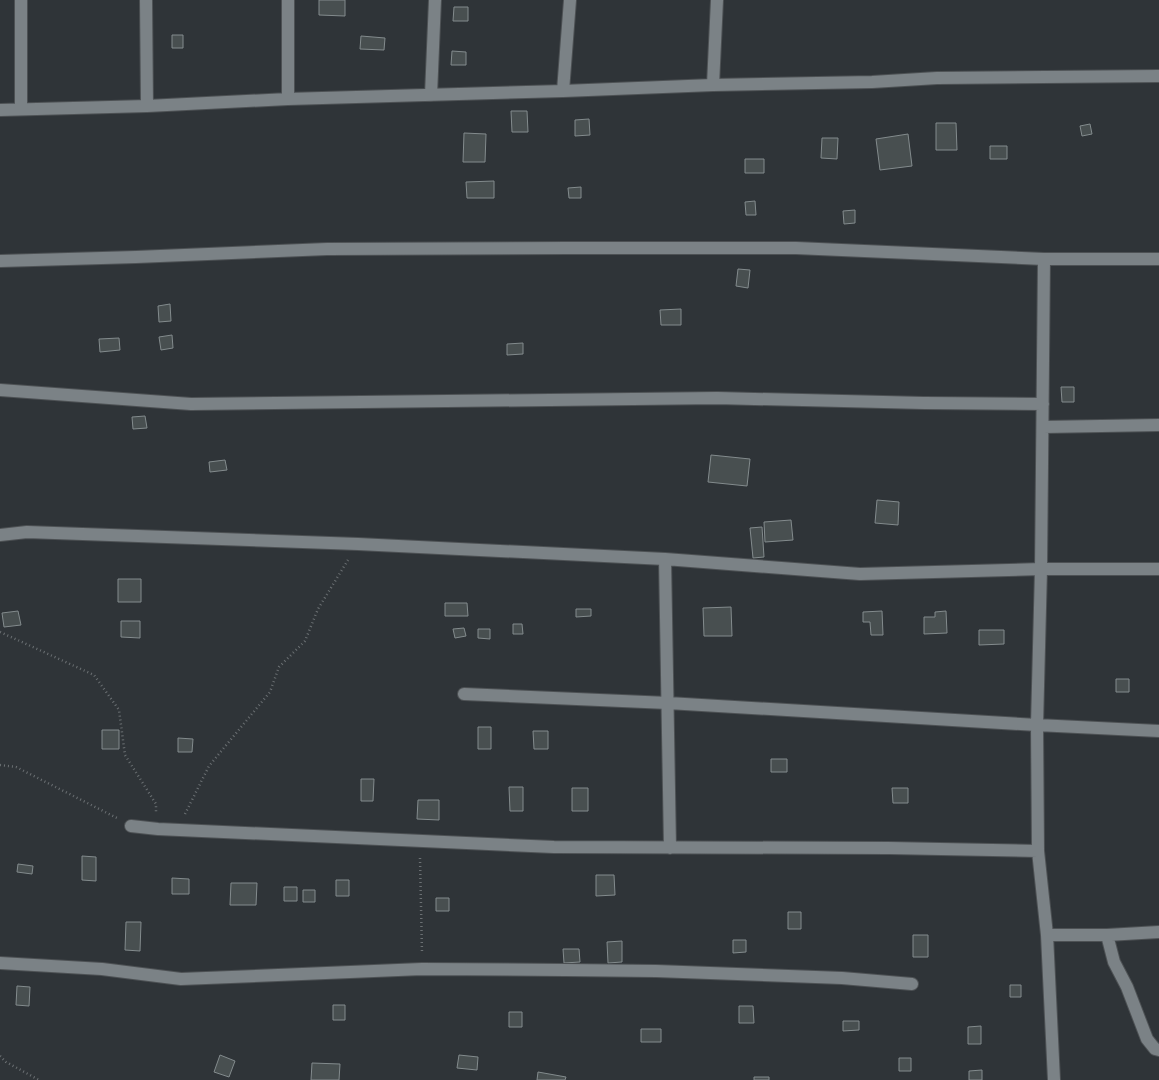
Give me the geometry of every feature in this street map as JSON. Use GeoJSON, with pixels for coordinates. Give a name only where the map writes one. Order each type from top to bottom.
{"type":"FeatureCollection","features":[{"type":"Feature","properties":{"kind":"street"},"geometry":{"type":"LineString","coordinates":[[21,0],[21,110]]}},
{"type":"Feature","properties":{"kind":"street"},"geometry":{"type":"LineString","coordinates":[[146,0],[146,106]]}},
{"type":"Feature","properties":{"kind":"street"},"geometry":{"type":"LineString","coordinates":[[288,0],[288,99]]}},
{"type":"Feature","properties":{"kind":"street"},"geometry":{"type":"LineString","coordinates":[[431,95],[435,0]]}},
{"type":"Feature","properties":{"kind":"street"},"geometry":{"type":"LineString","coordinates":[[563,91],[570,0]]}},
{"type":"Feature","properties":{"kind":"street"},"geometry":{"type":"LineString","coordinates":[[714,85],[717,0]]}},
{"type":"Feature","properties":{"kind":"street"},"geometry":{"type":"LineString","coordinates":[[0,110],[714,85],[872,82],[1004,76],[1159,76]]}},
{"type":"Feature","properties":{"kind":"street"},"geometry":{"type":"LineString","coordinates":[[0,261],[136,258],[327,249],[568,248],[796,248],[1044,259],[1159,259]]}},
{"type":"Feature","properties":{"kind":"street"},"geometry":{"type":"LineString","coordinates":[[1044,259],[1042,569],[1037,726],[1038,851],[1047,935],[1054,1080]]}},
{"type":"Feature","properties":{"kind":"street"},"geometry":{"type":"LineString","coordinates":[[0,390],[191,404],[717,398],[1043,404]]}},
{"type":"Feature","properties":{"kind":"street"},"geometry":{"type":"LineString","coordinates":[[1043,427],[1159,425]]}},
{"type":"Feature","properties":{"kind":"street"},"geometry":{"type":"LineString","coordinates":[[0,535],[27,532],[358,544],[665,559],[860,574],[1042,569],[1159,569]]}},
{"type":"Feature","properties":{"kind":"street"},"geometry":{"type":"LineString","coordinates":[[665,559],[670,848]]}},
{"type":"Feature","properties":{"kind":"street"},"geometry":{"type":"LineString","coordinates":[[464,694],[668,703],[1037,726],[1159,731]]}},
{"type":"Feature","properties":{"kind":"street"},"geometry":{"type":"LineString","coordinates":[[131,826],[177,830],[554,847],[889,848],[1038,851]]}},
{"type":"Feature","properties":{"kind":"street"},"geometry":{"type":"LineString","coordinates":[[1047,935],[1108,935],[1159,932]]}},
{"type":"Feature","properties":{"kind":"street"},"geometry":{"type":"LineString","coordinates":[[1108,935],[1114,962],[1127,987],[1147,1039],[1155,1049],[1159,1050]]}},
{"type":"Feature","properties":{"kind":"street"},"geometry":{"type":"LineString","coordinates":[[0,963],[102,969],[181,979],[422,969],[656,971],[842,978],[912,984]]}},
{"type":"Feature","properties":{"kind":"path"},"geometry":{"type":"LineString","coordinates":[[177,830],[209,766],[270,692],[279,667],[306,641],[318,609],[358,544]]}},
{"type":"Feature","properties":{"kind":"path"},"geometry":{"type":"LineString","coordinates":[[0,632],[94,675],[118,710],[125,755],[156,804],[158,829]]}},
{"type":"Feature","properties":{"kind":"path"},"geometry":{"type":"LineString","coordinates":[[0,765],[16,767],[131,826]]}},
{"type":"Feature","properties":{"kind":"path"},"geometry":{"type":"LineString","coordinates":[[419,842],[422,969]]}},
{"type":"Feature","properties":{"kind":"path"},"geometry":{"type":"LineString","coordinates":[[0,1056],[6,1062],[39,1080]]}},
{"type":"Feature","properties":{"kind":"building"},"geometry":{"type":"Polygon","coordinates":[[[319,0],[345,0],[345,16],[319,15],[319,0]]]}},
{"type":"Feature","properties":{"kind":"building"},"geometry":{"type":"Polygon","coordinates":[[[454,7],[468,7],[468,21],[453,21],[454,7]]]}},
{"type":"Feature","properties":{"kind":"building"},"geometry":{"type":"Polygon","coordinates":[[[172,35],[183,35],[183,48],[172,48],[172,35]]]}},
{"type":"Feature","properties":{"kind":"building"},"geometry":{"type":"Polygon","coordinates":[[[361,36],[385,38],[384,50],[360,49],[361,36]]]}},
{"type":"Feature","properties":{"kind":"building"},"geometry":{"type":"Polygon","coordinates":[[[452,51],[466,52],[466,65],[451,65],[452,51]]]}},
{"type":"Feature","properties":{"kind":"building"},"geometry":{"type":"Polygon","coordinates":[[[511,111],[527,111],[528,132],[512,132],[511,111]]]}},
{"type":"Feature","properties":{"kind":"building"},"geometry":{"type":"Polygon","coordinates":[[[589,119],[590,135],[575,136],[575,120],[589,119]]]}},
{"type":"Feature","properties":{"kind":"building"},"geometry":{"type":"Polygon","coordinates":[[[936,123],[956,123],[957,150],[936,150],[936,123]]]}},
{"type":"Feature","properties":{"kind":"building"},"geometry":{"type":"Polygon","coordinates":[[[1090,124],[1092,134],[1082,136],[1080,126],[1090,124]]]}},
{"type":"Feature","properties":{"kind":"building"},"geometry":{"type":"Polygon","coordinates":[[[464,133],[486,134],[485,162],[463,162],[464,133]]]}},
{"type":"Feature","properties":{"kind":"building"},"geometry":{"type":"Polygon","coordinates":[[[908,134],[912,166],[880,170],[876,139],[908,134]]]}},
{"type":"Feature","properties":{"kind":"building"},"geometry":{"type":"Polygon","coordinates":[[[822,138],[838,138],[837,159],[821,158],[822,138]]]}},
{"type":"Feature","properties":{"kind":"building"},"geometry":{"type":"Polygon","coordinates":[[[990,146],[1007,146],[1007,159],[990,159],[990,146]]]}},
{"type":"Feature","properties":{"kind":"building"},"geometry":{"type":"Polygon","coordinates":[[[745,159],[764,159],[764,173],[745,173],[745,159]]]}},
{"type":"Feature","properties":{"kind":"building"},"geometry":{"type":"Polygon","coordinates":[[[494,181],[494,198],[467,198],[466,182],[494,181]]]}},
{"type":"Feature","properties":{"kind":"building"},"geometry":{"type":"Polygon","coordinates":[[[581,187],[581,198],[569,198],[568,188],[581,187]]]}},
{"type":"Feature","properties":{"kind":"building"},"geometry":{"type":"Polygon","coordinates":[[[755,201],[756,215],[746,215],[745,202],[755,201]]]}},
{"type":"Feature","properties":{"kind":"building"},"geometry":{"type":"Polygon","coordinates":[[[855,210],[855,223],[844,224],[843,211],[855,210]]]}},
{"type":"Feature","properties":{"kind":"building"},"geometry":{"type":"Polygon","coordinates":[[[738,269],[750,270],[748,288],[736,286],[738,269]]]}},
{"type":"Feature","properties":{"kind":"building"},"geometry":{"type":"Polygon","coordinates":[[[170,304],[171,321],[159,322],[158,306],[170,304]]]}},
{"type":"Feature","properties":{"kind":"building"},"geometry":{"type":"Polygon","coordinates":[[[681,309],[681,325],[661,325],[660,310],[681,309]]]}},
{"type":"Feature","properties":{"kind":"building"},"geometry":{"type":"Polygon","coordinates":[[[172,335],[173,348],[161,350],[159,337],[172,335]]]}},
{"type":"Feature","properties":{"kind":"building"},"geometry":{"type":"Polygon","coordinates":[[[119,338],[120,350],[100,352],[99,339],[119,338]]]}},
{"type":"Feature","properties":{"kind":"building"},"geometry":{"type":"Polygon","coordinates":[[[523,343],[523,354],[507,355],[507,344],[523,343]]]}},
{"type":"Feature","properties":{"kind":"building"},"geometry":{"type":"Polygon","coordinates":[[[1061,387],[1074,387],[1074,402],[1062,402],[1061,387]]]}},
{"type":"Feature","properties":{"kind":"building"},"geometry":{"type":"Polygon","coordinates":[[[145,416],[147,428],[133,429],[132,417],[145,416]]]}},
{"type":"Feature","properties":{"kind":"building"},"geometry":{"type":"Polygon","coordinates":[[[711,455],[750,459],[747,486],[708,482],[711,455]]]}},
{"type":"Feature","properties":{"kind":"building"},"geometry":{"type":"Polygon","coordinates":[[[225,460],[227,470],[210,472],[209,462],[225,460]]]}},
{"type":"Feature","properties":{"kind":"building"},"geometry":{"type":"Polygon","coordinates":[[[877,500],[899,502],[898,525],[875,523],[877,500]]]}},
{"type":"Feature","properties":{"kind":"building"},"geometry":{"type":"Polygon","coordinates":[[[791,520],[793,540],[765,542],[764,522],[791,520]]]}},
{"type":"Feature","properties":{"kind":"building"},"geometry":{"type":"Polygon","coordinates":[[[762,527],[764,557],[753,558],[750,528],[762,527]]]}},
{"type":"Feature","properties":{"kind":"building"},"geometry":{"type":"Polygon","coordinates":[[[118,579],[141,579],[141,602],[118,602],[118,579]]]}},
{"type":"Feature","properties":{"kind":"building"},"geometry":{"type":"Polygon","coordinates":[[[445,603],[467,603],[468,616],[445,616],[445,603]]]}},
{"type":"Feature","properties":{"kind":"building"},"geometry":{"type":"Polygon","coordinates":[[[731,607],[732,636],[704,636],[703,608],[731,607]]]}},
{"type":"Feature","properties":{"kind":"building"},"geometry":{"type":"Polygon","coordinates":[[[576,609],[591,609],[591,616],[576,617],[576,609]]]}},
{"type":"Feature","properties":{"kind":"building"},"geometry":{"type":"Polygon","coordinates":[[[18,611],[21,625],[4,627],[2,613],[18,611]]]}},
{"type":"Feature","properties":{"kind":"building"},"geometry":{"type":"Polygon","coordinates":[[[882,611],[883,635],[871,635],[870,622],[863,622],[863,612],[882,611]]]}},
{"type":"Feature","properties":{"kind":"building"},"geometry":{"type":"Polygon","coordinates":[[[946,611],[947,633],[924,634],[924,617],[935,617],[935,612],[946,611]]]}},
{"type":"Feature","properties":{"kind":"building"},"geometry":{"type":"Polygon","coordinates":[[[121,621],[140,621],[140,638],[121,637],[121,621]]]}},
{"type":"Feature","properties":{"kind":"building"},"geometry":{"type":"Polygon","coordinates":[[[513,624],[522,624],[523,634],[513,634],[513,624]]]}},
{"type":"Feature","properties":{"kind":"building"},"geometry":{"type":"Polygon","coordinates":[[[464,628],[466,636],[455,638],[453,629],[464,628]]]}},
{"type":"Feature","properties":{"kind":"building"},"geometry":{"type":"Polygon","coordinates":[[[478,629],[490,629],[490,639],[478,638],[478,629]]]}},
{"type":"Feature","properties":{"kind":"building"},"geometry":{"type":"Polygon","coordinates":[[[979,630],[1004,630],[1004,644],[979,645],[979,630]]]}},
{"type":"Feature","properties":{"kind":"building"},"geometry":{"type":"Polygon","coordinates":[[[1116,679],[1129,679],[1129,692],[1116,692],[1116,679]]]}},
{"type":"Feature","properties":{"kind":"building"},"geometry":{"type":"Polygon","coordinates":[[[478,727],[491,727],[491,749],[478,749],[478,727]]]}},
{"type":"Feature","properties":{"kind":"building"},"geometry":{"type":"Polygon","coordinates":[[[102,730],[119,730],[119,749],[102,749],[102,730]]]}},
{"type":"Feature","properties":{"kind":"building"},"geometry":{"type":"Polygon","coordinates":[[[533,731],[548,731],[548,749],[534,749],[533,731]]]}},
{"type":"Feature","properties":{"kind":"building"},"geometry":{"type":"Polygon","coordinates":[[[178,738],[193,739],[192,752],[178,752],[178,738]]]}},
{"type":"Feature","properties":{"kind":"building"},"geometry":{"type":"Polygon","coordinates":[[[771,759],[787,759],[787,772],[771,772],[771,759]]]}},
{"type":"Feature","properties":{"kind":"building"},"geometry":{"type":"Polygon","coordinates":[[[361,779],[374,779],[373,801],[361,801],[361,779]]]}},
{"type":"Feature","properties":{"kind":"building"},"geometry":{"type":"Polygon","coordinates":[[[509,787],[523,787],[523,811],[510,811],[509,787]]]}},
{"type":"Feature","properties":{"kind":"building"},"geometry":{"type":"Polygon","coordinates":[[[572,788],[588,788],[588,811],[572,811],[572,788]]]}},
{"type":"Feature","properties":{"kind":"building"},"geometry":{"type":"Polygon","coordinates":[[[892,788],[908,788],[908,803],[893,803],[892,788]]]}},
{"type":"Feature","properties":{"kind":"building"},"geometry":{"type":"Polygon","coordinates":[[[418,800],[439,800],[439,820],[417,819],[418,800]]]}},
{"type":"Feature","properties":{"kind":"building"},"geometry":{"type":"Polygon","coordinates":[[[82,856],[96,857],[96,881],[82,880],[82,856]]]}},
{"type":"Feature","properties":{"kind":"building"},"geometry":{"type":"Polygon","coordinates":[[[18,864],[33,866],[32,874],[17,872],[18,864]]]}},
{"type":"Feature","properties":{"kind":"building"},"geometry":{"type":"Polygon","coordinates":[[[596,875],[614,875],[615,895],[596,896],[596,875]]]}},
{"type":"Feature","properties":{"kind":"building"},"geometry":{"type":"Polygon","coordinates":[[[172,878],[189,879],[189,894],[172,894],[172,878]]]}},
{"type":"Feature","properties":{"kind":"building"},"geometry":{"type":"Polygon","coordinates":[[[336,880],[349,880],[349,896],[336,896],[336,880]]]}},
{"type":"Feature","properties":{"kind":"building"},"geometry":{"type":"Polygon","coordinates":[[[231,883],[257,883],[256,905],[230,905],[231,883]]]}},
{"type":"Feature","properties":{"kind":"building"},"geometry":{"type":"Polygon","coordinates":[[[284,887],[297,887],[297,901],[284,901],[284,887]]]}},
{"type":"Feature","properties":{"kind":"building"},"geometry":{"type":"Polygon","coordinates":[[[303,890],[315,890],[315,902],[303,902],[303,890]]]}},
{"type":"Feature","properties":{"kind":"building"},"geometry":{"type":"Polygon","coordinates":[[[436,898],[449,898],[449,911],[436,911],[436,898]]]}},
{"type":"Feature","properties":{"kind":"building"},"geometry":{"type":"Polygon","coordinates":[[[788,912],[801,912],[801,929],[788,929],[788,912]]]}},
{"type":"Feature","properties":{"kind":"building"},"geometry":{"type":"Polygon","coordinates":[[[126,922],[141,922],[140,951],[125,950],[126,922]]]}},
{"type":"Feature","properties":{"kind":"building"},"geometry":{"type":"Polygon","coordinates":[[[913,935],[928,935],[928,957],[913,957],[913,935]]]}},
{"type":"Feature","properties":{"kind":"building"},"geometry":{"type":"Polygon","coordinates":[[[733,940],[746,940],[746,952],[733,953],[733,940]]]}},
{"type":"Feature","properties":{"kind":"building"},"geometry":{"type":"Polygon","coordinates":[[[622,941],[622,962],[608,963],[607,942],[622,941]]]}},
{"type":"Feature","properties":{"kind":"building"},"geometry":{"type":"Polygon","coordinates":[[[563,949],[579,949],[580,962],[564,963],[563,949]]]}},
{"type":"Feature","properties":{"kind":"building"},"geometry":{"type":"Polygon","coordinates":[[[1010,985],[1021,985],[1021,997],[1010,997],[1010,985]]]}},
{"type":"Feature","properties":{"kind":"building"},"geometry":{"type":"Polygon","coordinates":[[[17,986],[30,987],[29,1006],[16,1005],[17,986]]]}},
{"type":"Feature","properties":{"kind":"building"},"geometry":{"type":"Polygon","coordinates":[[[333,1005],[345,1005],[345,1020],[333,1020],[333,1005]]]}},
{"type":"Feature","properties":{"kind":"building"},"geometry":{"type":"Polygon","coordinates":[[[739,1006],[753,1006],[754,1023],[739,1023],[739,1006]]]}},
{"type":"Feature","properties":{"kind":"building"},"geometry":{"type":"Polygon","coordinates":[[[509,1012],[522,1012],[522,1027],[509,1027],[509,1012]]]}},
{"type":"Feature","properties":{"kind":"building"},"geometry":{"type":"Polygon","coordinates":[[[843,1021],[859,1021],[859,1030],[843,1031],[843,1021]]]}},
{"type":"Feature","properties":{"kind":"building"},"geometry":{"type":"Polygon","coordinates":[[[981,1026],[981,1044],[968,1044],[968,1027],[981,1026]]]}},
{"type":"Feature","properties":{"kind":"building"},"geometry":{"type":"Polygon","coordinates":[[[641,1029],[661,1029],[661,1042],[641,1042],[641,1029]]]}},
{"type":"Feature","properties":{"kind":"building"},"geometry":{"type":"Polygon","coordinates":[[[220,1055],[235,1061],[229,1077],[214,1072],[220,1055]]]}},
{"type":"Feature","properties":{"kind":"building"},"geometry":{"type":"Polygon","coordinates":[[[459,1055],[478,1057],[477,1070],[457,1068],[459,1055]]]}},
{"type":"Feature","properties":{"kind":"building"},"geometry":{"type":"Polygon","coordinates":[[[899,1058],[911,1058],[911,1071],[899,1071],[899,1058]]]}},
{"type":"Feature","properties":{"kind":"building"},"geometry":{"type":"Polygon","coordinates":[[[312,1063],[340,1064],[339,1080],[311,1080],[312,1063]]]}},
{"type":"Feature","properties":{"kind":"building"},"geometry":{"type":"Polygon","coordinates":[[[982,1070],[982,1080],[969,1080],[969,1071],[982,1070]]]}},
{"type":"Feature","properties":{"kind":"building"},"geometry":{"type":"Polygon","coordinates":[[[538,1072],[566,1077],[565,1080],[537,1080],[538,1072]]]}},
{"type":"Feature","properties":{"kind":"building"},"geometry":{"type":"Polygon","coordinates":[[[754,1077],[769,1077],[769,1080],[754,1080],[754,1077]]]}}]}
